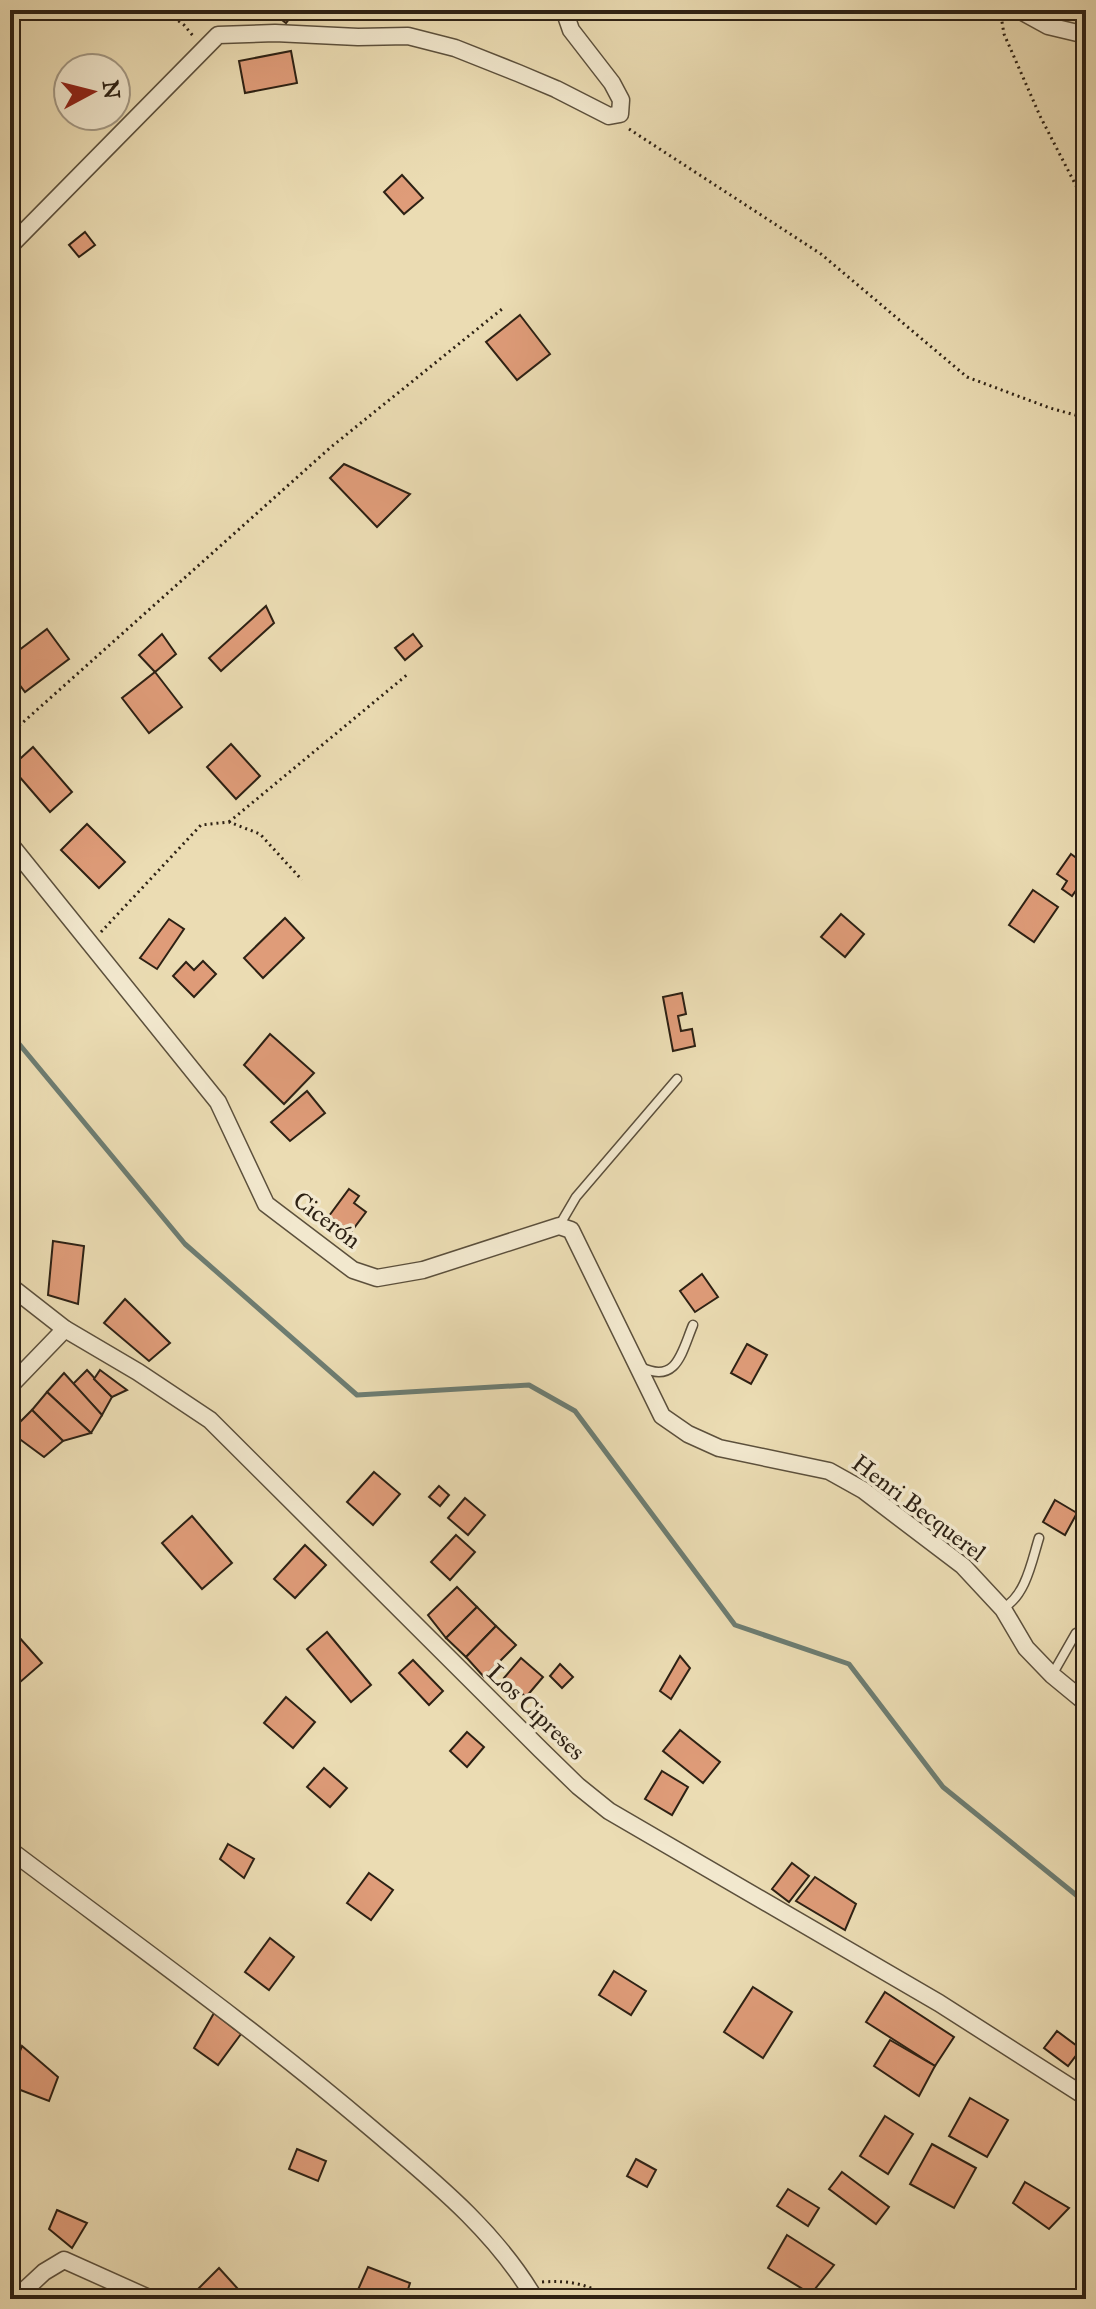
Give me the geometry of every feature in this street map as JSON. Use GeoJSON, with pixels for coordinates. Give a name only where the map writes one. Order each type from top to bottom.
{"type":"FeatureCollection","features":[{"type":"Feature","properties":{"kind":"street"},"geometry":{"type":"LineString","coordinates":[[10,246],[218,35],[408,36],[455,48],[518,73],[609,116],[620,114],[621,100],[612,83],[571,30],[564,10]]}},
{"type":"Feature","properties":{"kind":"street"},"geometry":{"type":"LineString","coordinates":[[1019,10],[1048,26],[1086,35]]}},
{"type":"Feature","properties":{"kind":"street","name":"Cicerón"},"geometry":{"type":"LineString","coordinates":[[10,844],[218,1102],[266,1204],[353,1270],[377,1278],[423,1270],[559,1226]]}},
{"type":"Feature","properties":{"kind":"street"},"geometry":{"type":"LineString","coordinates":[[559,1226],[571,1230],[637,1365]]}},
{"type":"Feature","properties":{"kind":"street","name":"Los Cipreses"},"geometry":{"type":"LineString","coordinates":[[10,1286],[65,1329],[210,1420],[467,1678],[578,1786],[609,1811],[939,2003],[1086,2097]]}},
{"type":"Feature","properties":{"kind":"street"},"geometry":{"type":"LineString","coordinates":[[10,1386],[65,1329]]}},
{"type":"Feature","properties":{"kind":"street","name":"Henri Becquerel"},"geometry":{"type":"LineString","coordinates":[[637,1365],[662,1416],[688,1434],[719,1448],[829,1471],[863,1490],[963,1566],[1003,1609],[1026,1648],[1086,1703]]}},
{"type":"Feature","properties":{"kind":"street"},"geometry":{"type":"LineString","coordinates":[[10,1850],[319,2084],[449,2194],[504,2252],[535,2299]]}},
{"type":"Feature","properties":{"kind":"street"},"geometry":{"type":"LineString","coordinates":[[15,2299],[44,2272],[64,2260],[151,2299]]}},
{"type":"Feature","properties":{"kind":"lane"},"geometry":{"type":"LineString","coordinates":[[559,1226],[576,1197],[677,1079]]}},
{"type":"Feature","properties":{"kind":"lane"},"geometry":{"type":"LineString","coordinates":[[637,1365],[659,1373],[671,1369],[693,1325]]}},
{"type":"Feature","properties":{"kind":"lane"},"geometry":{"type":"LineString","coordinates":[[1003,1609],[1012,1603],[1020,1590],[1039,1538]]}},
{"type":"Feature","properties":{"kind":"lane"},"geometry":{"type":"LineString","coordinates":[[1052,1675],[1076,1633],[1086,1630]]}},
{"type":"Feature","properties":{"kind":"path"},"geometry":{"type":"LineString","coordinates":[[164,10],[184,25],[204,49]]}},
{"type":"Feature","properties":{"kind":"path"},"geometry":{"type":"LineString","coordinates":[[1000,10],[1004,34],[1040,116],[1086,205]]}},
{"type":"Feature","properties":{"kind":"path"},"geometry":{"type":"LineString","coordinates":[[609,116],[821,254],[967,377],[1086,418]]}},
{"type":"Feature","properties":{"kind":"path"},"geometry":{"type":"LineString","coordinates":[[10,734],[331,447],[502,309]]}},
{"type":"Feature","properties":{"kind":"path"},"geometry":{"type":"LineString","coordinates":[[229,822],[408,674]]}},
{"type":"Feature","properties":{"kind":"path"},"geometry":{"type":"LineString","coordinates":[[90,944],[201,825],[229,822],[260,834],[302,880]]}},
{"type":"Feature","properties":{"kind":"path"},"geometry":{"type":"LineString","coordinates":[[526,2284],[573,2281],[594,2288],[611,2299]]}},
{"type":"Feature","properties":{"kind":"building"},"geometry":{"type":"Polygon","coordinates":[[[269,10],[296,10],[286,23],[269,10]]]}},
{"type":"Feature","properties":{"kind":"building"},"geometry":{"type":"Polygon","coordinates":[[[291,51],[297,83],[245,93],[239,61],[291,51]]]}},
{"type":"Feature","properties":{"kind":"building"},"geometry":{"type":"Polygon","coordinates":[[[402,175],[423,198],[404,214],[384,192],[402,175]]]}},
{"type":"Feature","properties":{"kind":"building"},"geometry":{"type":"Polygon","coordinates":[[[85,232],[95,245],[79,257],[69,245],[85,232]]]}},
{"type":"Feature","properties":{"kind":"building"},"geometry":{"type":"Polygon","coordinates":[[[520,315],[550,354],[517,380],[486,342],[520,315]]]}},
{"type":"Feature","properties":{"kind":"building"},"geometry":{"type":"Polygon","coordinates":[[[344,464],[410,494],[377,527],[330,478],[344,464]]]}},
{"type":"Feature","properties":{"kind":"building"},"geometry":{"type":"Polygon","coordinates":[[[266,606],[274,623],[221,671],[209,658],[266,606]]]}},
{"type":"Feature","properties":{"kind":"building"},"geometry":{"type":"Polygon","coordinates":[[[47,629],[69,659],[25,692],[10,672],[10,657],[47,629]]]}},
{"type":"Feature","properties":{"kind":"building"},"geometry":{"type":"Polygon","coordinates":[[[162,634],[176,654],[155,672],[139,655],[162,634]]]}},
{"type":"Feature","properties":{"kind":"building"},"geometry":{"type":"Polygon","coordinates":[[[413,634],[422,646],[405,660],[395,648],[413,634]]]}},
{"type":"Feature","properties":{"kind":"building"},"geometry":{"type":"Polygon","coordinates":[[[155,672],[182,707],[149,733],[122,698],[155,672]]]}},
{"type":"Feature","properties":{"kind":"building"},"geometry":{"type":"Polygon","coordinates":[[[231,744],[260,776],[236,799],[207,767],[231,744]]]}},
{"type":"Feature","properties":{"kind":"building"},"geometry":{"type":"Polygon","coordinates":[[[33,747],[72,792],[50,812],[11,767],[33,747]]]}},
{"type":"Feature","properties":{"kind":"building"},"geometry":{"type":"Polygon","coordinates":[[[87,824],[125,862],[99,888],[61,850],[87,824]]]}},
{"type":"Feature","properties":{"kind":"building"},"geometry":{"type":"Polygon","coordinates":[[[1071,854],[1086,865],[1086,876],[1072,896],[1062,889],[1067,881],[1057,874],[1071,854]]]}},
{"type":"Feature","properties":{"kind":"building"},"geometry":{"type":"Polygon","coordinates":[[[1033,890],[1058,907],[1034,942],[1009,925],[1033,890]]]}},
{"type":"Feature","properties":{"kind":"building"},"geometry":{"type":"Polygon","coordinates":[[[841,914],[864,934],[845,957],[821,937],[841,914]]]}},
{"type":"Feature","properties":{"kind":"building"},"geometry":{"type":"Polygon","coordinates":[[[285,918],[304,938],[263,978],[244,958],[285,918]]]}},
{"type":"Feature","properties":{"kind":"building"},"geometry":{"type":"Polygon","coordinates":[[[169,919],[184,929],[157,969],[140,958],[169,919]]]}},
{"type":"Feature","properties":{"kind":"building"},"geometry":{"type":"Polygon","coordinates":[[[203,961],[216,974],[194,997],[173,976],[186,962],[194,970],[203,961]]]}},
{"type":"Feature","properties":{"kind":"building"},"geometry":{"type":"Polygon","coordinates":[[[682,993],[686,1014],[678,1016],[681,1031],[692,1029],[695,1046],[673,1051],[663,997],[682,993]]]}},
{"type":"Feature","properties":{"kind":"building"},"geometry":{"type":"Polygon","coordinates":[[[270,1034],[314,1073],[284,1104],[244,1065],[270,1034]]]}},
{"type":"Feature","properties":{"kind":"building"},"geometry":{"type":"Polygon","coordinates":[[[307,1091],[325,1113],[290,1141],[271,1122],[307,1091]]]}},
{"type":"Feature","properties":{"kind":"building"},"geometry":{"type":"Polygon","coordinates":[[[349,1189],[359,1196],[354,1203],[366,1212],[351,1232],[329,1216],[349,1189]]]}},
{"type":"Feature","properties":{"kind":"building"},"geometry":{"type":"Polygon","coordinates":[[[53,1241],[84,1246],[78,1304],[48,1295],[53,1241]]]}},
{"type":"Feature","properties":{"kind":"building"},"geometry":{"type":"Polygon","coordinates":[[[702,1274],[718,1297],[695,1312],[680,1291],[702,1274]]]}},
{"type":"Feature","properties":{"kind":"building"},"geometry":{"type":"Polygon","coordinates":[[[125,1299],[170,1343],[149,1361],[104,1323],[125,1299]]]}},
{"type":"Feature","properties":{"kind":"building"},"geometry":{"type":"Polygon","coordinates":[[[747,1344],[767,1355],[751,1384],[731,1373],[747,1344]]]}},
{"type":"Feature","properties":{"kind":"building"},"geometry":{"type":"Polygon","coordinates":[[[87,1370],[112,1397],[102,1415],[73,1384],[87,1370]]]}},
{"type":"Feature","properties":{"kind":"building"},"geometry":{"type":"Polygon","coordinates":[[[100,1370],[127,1390],[112,1397],[94,1379],[100,1370]]]}},
{"type":"Feature","properties":{"kind":"building"},"geometry":{"type":"Polygon","coordinates":[[[64,1373],[102,1415],[91,1433],[47,1392],[64,1373]]]}},
{"type":"Feature","properties":{"kind":"building"},"geometry":{"type":"Polygon","coordinates":[[[47,1392],[91,1433],[63,1441],[32,1410],[47,1392]]]}},
{"type":"Feature","properties":{"kind":"building"},"geometry":{"type":"Polygon","coordinates":[[[32,1410],[63,1441],[44,1457],[10,1432],[32,1410]]]}},
{"type":"Feature","properties":{"kind":"building"},"geometry":{"type":"Polygon","coordinates":[[[374,1472],[400,1494],[373,1525],[347,1502],[374,1472]]]}},
{"type":"Feature","properties":{"kind":"building"},"geometry":{"type":"Polygon","coordinates":[[[439,1486],[449,1495],[440,1506],[429,1497],[439,1486]]]}},
{"type":"Feature","properties":{"kind":"building"},"geometry":{"type":"Polygon","coordinates":[[[465,1498],[485,1515],[468,1535],[448,1518],[465,1498]]]}},
{"type":"Feature","properties":{"kind":"building"},"geometry":{"type":"Polygon","coordinates":[[[1055,1500],[1077,1513],[1065,1535],[1043,1522],[1055,1500]]]}},
{"type":"Feature","properties":{"kind":"building"},"geometry":{"type":"Polygon","coordinates":[[[192,1516],[232,1563],[202,1589],[162,1543],[192,1516]]]}},
{"type":"Feature","properties":{"kind":"building"},"geometry":{"type":"Polygon","coordinates":[[[456,1535],[475,1552],[450,1580],[431,1562],[456,1535]]]}},
{"type":"Feature","properties":{"kind":"building"},"geometry":{"type":"Polygon","coordinates":[[[305,1545],[326,1565],[295,1598],[274,1579],[305,1545]]]}},
{"type":"Feature","properties":{"kind":"building"},"geometry":{"type":"Polygon","coordinates":[[[457,1587],[477,1607],[446,1638],[428,1615],[457,1587]]]}},
{"type":"Feature","properties":{"kind":"building"},"geometry":{"type":"Polygon","coordinates":[[[477,1607],[496,1626],[466,1657],[446,1638],[477,1607]]]}},
{"type":"Feature","properties":{"kind":"building"},"geometry":{"type":"Polygon","coordinates":[[[496,1626],[516,1645],[484,1677],[466,1657],[496,1626]]]}},
{"type":"Feature","properties":{"kind":"building"},"geometry":{"type":"Polygon","coordinates":[[[10,1627],[42,1663],[11,1690],[10,1688],[10,1627]]]}},
{"type":"Feature","properties":{"kind":"building"},"geometry":{"type":"Polygon","coordinates":[[[327,1632],[371,1685],[351,1702],[307,1649],[327,1632]]]}},
{"type":"Feature","properties":{"kind":"building"},"geometry":{"type":"Polygon","coordinates":[[[680,1656],[690,1668],[671,1699],[660,1691],[680,1656]]]}},
{"type":"Feature","properties":{"kind":"building"},"geometry":{"type":"Polygon","coordinates":[[[521,1658],[543,1677],[526,1697],[504,1678],[521,1658]]]}},
{"type":"Feature","properties":{"kind":"building"},"geometry":{"type":"Polygon","coordinates":[[[413,1660],[443,1691],[429,1705],[399,1673],[413,1660]]]}},
{"type":"Feature","properties":{"kind":"building"},"geometry":{"type":"Polygon","coordinates":[[[560,1664],[573,1677],[562,1688],[550,1676],[560,1664]]]}},
{"type":"Feature","properties":{"kind":"building"},"geometry":{"type":"Polygon","coordinates":[[[286,1697],[315,1722],[293,1748],[264,1723],[286,1697]]]}},
{"type":"Feature","properties":{"kind":"building"},"geometry":{"type":"Polygon","coordinates":[[[680,1730],[720,1762],[703,1783],[663,1751],[680,1730]]]}},
{"type":"Feature","properties":{"kind":"building"},"geometry":{"type":"Polygon","coordinates":[[[467,1732],[484,1747],[467,1767],[450,1751],[467,1732]]]}},
{"type":"Feature","properties":{"kind":"building"},"geometry":{"type":"Polygon","coordinates":[[[324,1768],[347,1788],[330,1807],[307,1787],[324,1768]]]}},
{"type":"Feature","properties":{"kind":"building"},"geometry":{"type":"Polygon","coordinates":[[[662,1771],[688,1787],[672,1815],[645,1799],[662,1771]]]}},
{"type":"Feature","properties":{"kind":"building"},"geometry":{"type":"Polygon","coordinates":[[[228,1844],[254,1859],[244,1878],[220,1859],[228,1844]]]}},
{"type":"Feature","properties":{"kind":"building"},"geometry":{"type":"Polygon","coordinates":[[[792,1863],[809,1876],[789,1902],[772,1889],[792,1863]]]}},
{"type":"Feature","properties":{"kind":"building"},"geometry":{"type":"Polygon","coordinates":[[[369,1873],[393,1890],[371,1920],[347,1903],[369,1873]]]}},
{"type":"Feature","properties":{"kind":"building"},"geometry":{"type":"Polygon","coordinates":[[[815,1877],[856,1904],[845,1930],[796,1901],[815,1877]]]}},
{"type":"Feature","properties":{"kind":"building"},"geometry":{"type":"Polygon","coordinates":[[[270,1938],[294,1957],[269,1990],[245,1972],[270,1938]]]}},
{"type":"Feature","properties":{"kind":"building"},"geometry":{"type":"Polygon","coordinates":[[[614,1971],[646,1991],[631,2015],[599,1995],[614,1971]]]}},
{"type":"Feature","properties":{"kind":"building"},"geometry":{"type":"Polygon","coordinates":[[[753,1987],[792,2012],[763,2058],[724,2032],[753,1987]]]}},
{"type":"Feature","properties":{"kind":"building"},"geometry":{"type":"Polygon","coordinates":[[[885,1992],[954,2037],[935,2066],[866,2022],[885,1992]]]}},
{"type":"Feature","properties":{"kind":"building"},"geometry":{"type":"Polygon","coordinates":[[[214,2013],[241,2034],[218,2065],[194,2048],[214,2013]]]}},
{"type":"Feature","properties":{"kind":"building"},"geometry":{"type":"Polygon","coordinates":[[[1057,2031],[1081,2049],[1068,2066],[1044,2048],[1057,2031]]]}},
{"type":"Feature","properties":{"kind":"building"},"geometry":{"type":"Polygon","coordinates":[[[890,2040],[935,2066],[919,2096],[874,2066],[890,2040]]]}},
{"type":"Feature","properties":{"kind":"building"},"geometry":{"type":"Polygon","coordinates":[[[22,2046],[58,2077],[49,2101],[10,2086],[10,2077],[22,2046]]]}},
{"type":"Feature","properties":{"kind":"building"},"geometry":{"type":"Polygon","coordinates":[[[970,2098],[1008,2120],[987,2157],[949,2136],[970,2098]]]}},
{"type":"Feature","properties":{"kind":"building"},"geometry":{"type":"Polygon","coordinates":[[[885,2116],[913,2134],[888,2174],[860,2156],[885,2116]]]}},
{"type":"Feature","properties":{"kind":"building"},"geometry":{"type":"Polygon","coordinates":[[[932,2144],[976,2168],[954,2208],[910,2184],[932,2144]]]}},
{"type":"Feature","properties":{"kind":"building"},"geometry":{"type":"Polygon","coordinates":[[[297,2149],[326,2161],[318,2181],[289,2169],[297,2149]]]}},
{"type":"Feature","properties":{"kind":"building"},"geometry":{"type":"Polygon","coordinates":[[[636,2159],[656,2170],[647,2187],[627,2176],[636,2159]]]}},
{"type":"Feature","properties":{"kind":"building"},"geometry":{"type":"Polygon","coordinates":[[[842,2172],[889,2207],[876,2224],[829,2189],[842,2172]]]}},
{"type":"Feature","properties":{"kind":"building"},"geometry":{"type":"Polygon","coordinates":[[[1025,2182],[1069,2208],[1049,2229],[1013,2203],[1025,2182]]]}},
{"type":"Feature","properties":{"kind":"building"},"geometry":{"type":"Polygon","coordinates":[[[788,2189],[819,2208],[808,2226],[777,2206],[788,2189]]]}},
{"type":"Feature","properties":{"kind":"building"},"geometry":{"type":"Polygon","coordinates":[[[57,2210],[87,2223],[72,2248],[49,2229],[57,2210]]]}},
{"type":"Feature","properties":{"kind":"building"},"geometry":{"type":"Polygon","coordinates":[[[787,2235],[834,2265],[811,2294],[768,2268],[787,2235]]]}},
{"type":"Feature","properties":{"kind":"building"},"geometry":{"type":"Polygon","coordinates":[[[368,2267],[410,2283],[405,2299],[367,2299],[357,2292],[368,2267]]]}},
{"type":"Feature","properties":{"kind":"building"},"geometry":{"type":"Polygon","coordinates":[[[219,2268],[238,2289],[228,2299],[209,2299],[199,2288],[219,2268]]]}},
{"type":"Feature","properties":{"kind":"waterway"},"geometry":{"type":"LineString","coordinates":[[10,1033],[185,1244],[357,1395],[529,1385],[575,1411],[735,1625],[849,1664],[943,1787],[1086,1903]]}}]}
